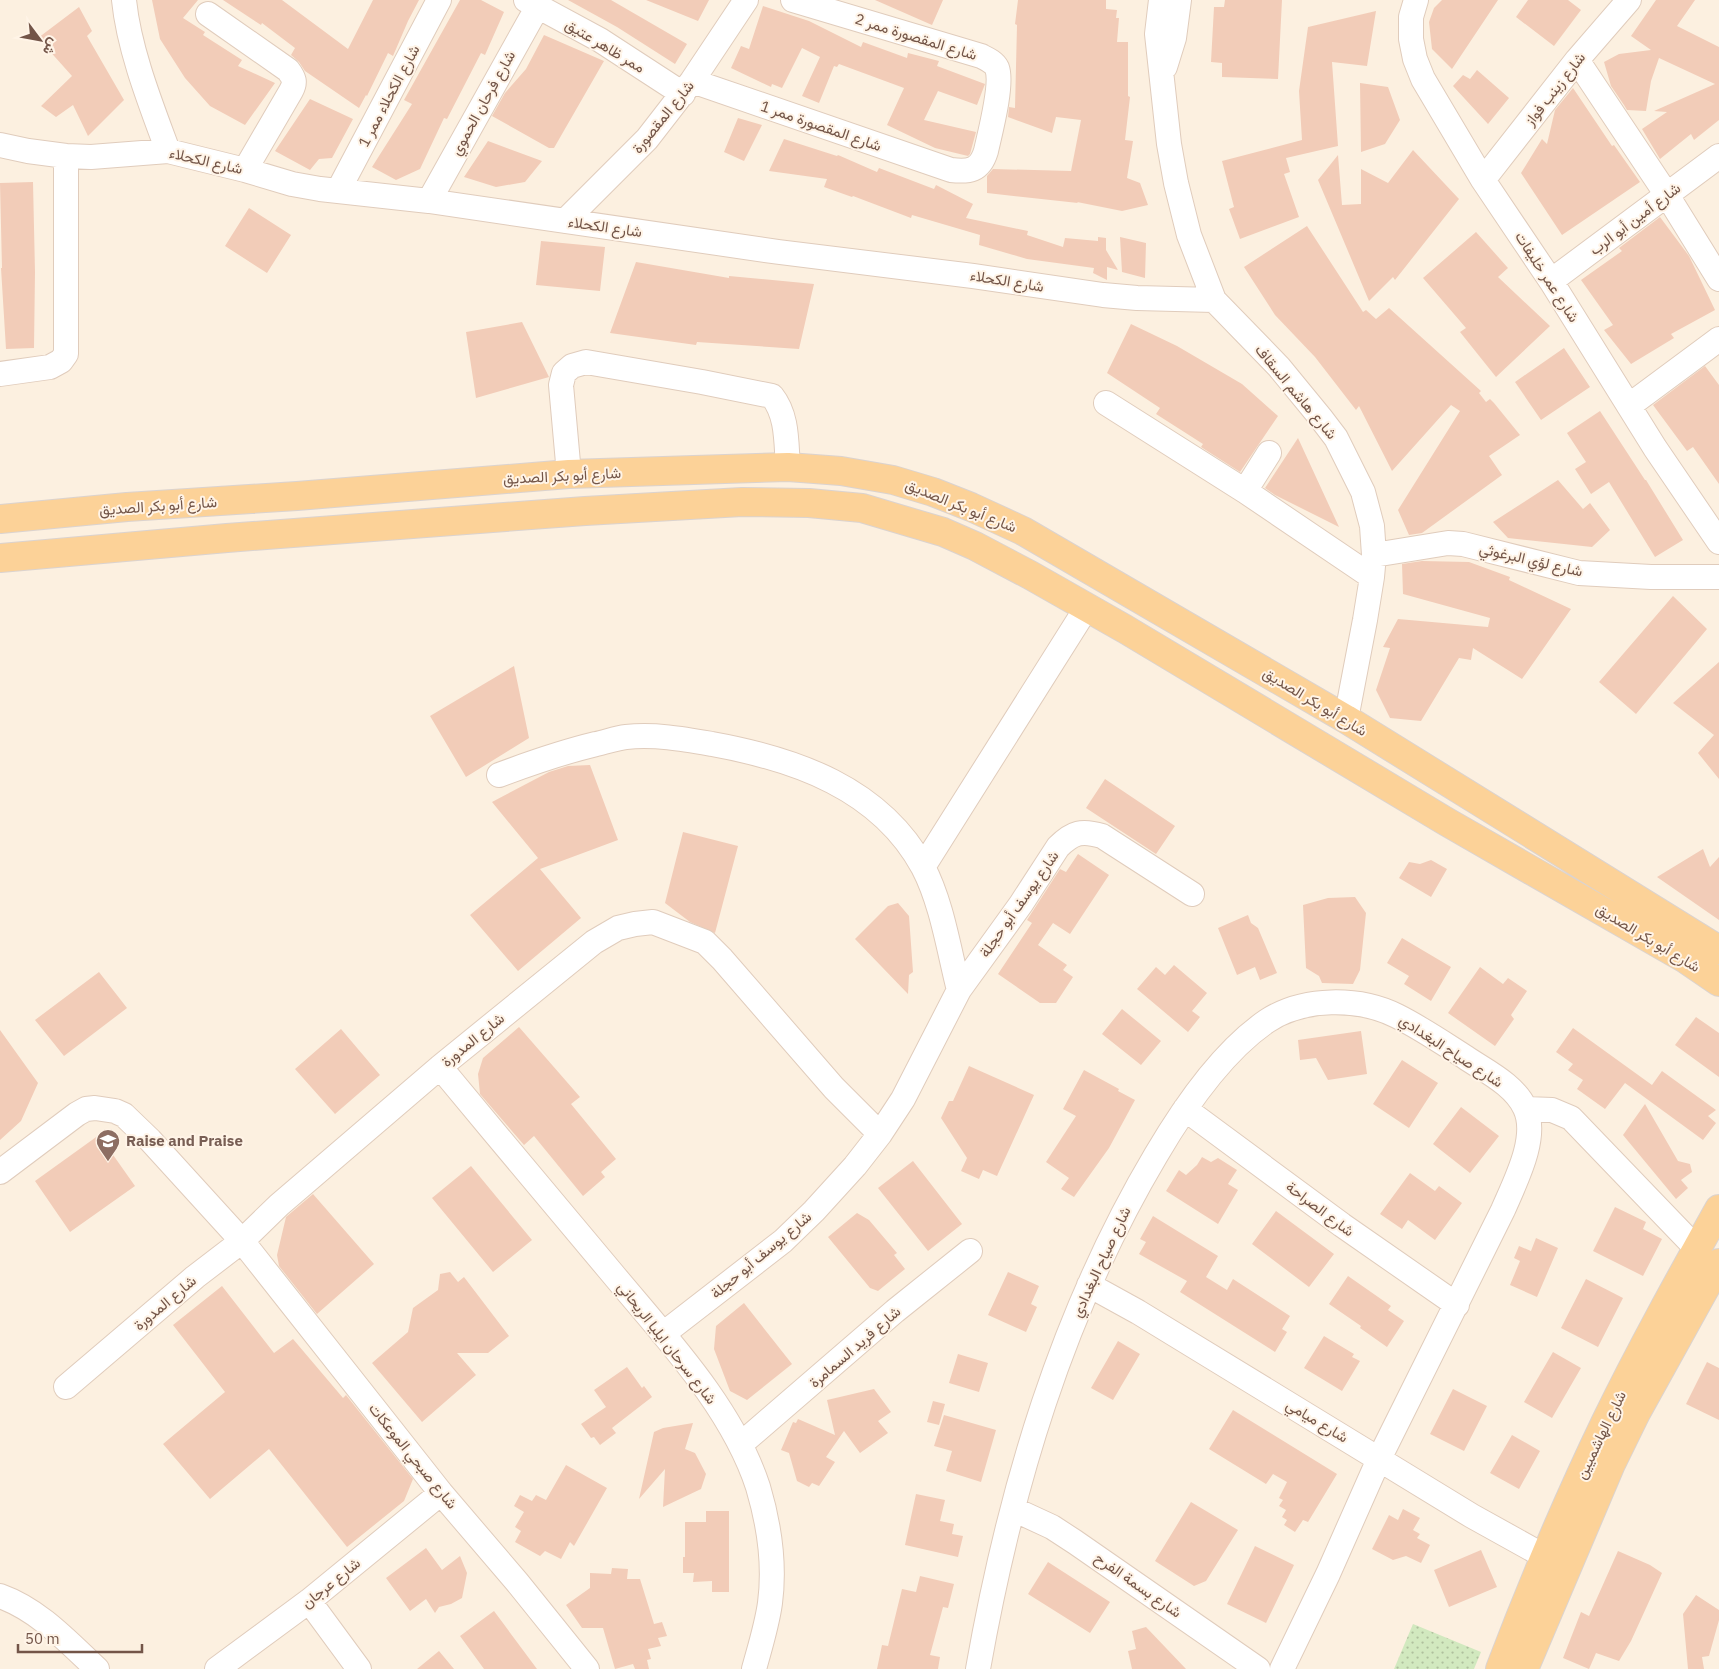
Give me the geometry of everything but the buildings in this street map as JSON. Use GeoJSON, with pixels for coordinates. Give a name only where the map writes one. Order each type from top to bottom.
{"type":"FeatureCollection","features":[{"type":"Feature","properties":{"kind":"main road","name":"شارع أبو بكر الصديق"},"geometry":{"type":"LineString","coordinates":[[0,519],[127,507],[297,496],[569,474],[788,467],[841,471],[893,480],[933,492],[1023,531],[1346,719],[1719,950]]}},
{"type":"Feature","properties":{"kind":"main road","name":"شارع أبو بكر الصديق"},"geometry":{"type":"LineString","coordinates":[[0,558],[227,538],[585,511],[742,502],[809,503],[862,508],[942,532],[991,554],[1088,607],[1447,822],[1684,958],[1719,982]]}},
{"type":"Feature","properties":{"kind":"main road"},"geometry":{"type":"LineString","coordinates":[[1447,822],[1459,820],[1468,811],[1468,798],[1464,793]]}},
{"type":"Feature","properties":{"kind":"main road","name":"شارع الهاشميين"},"geometry":{"type":"LineString","coordinates":[[1524,1669],[1611,1464],[1653,1382],[1708,1256],[1719,1209]]}},
{"type":"Feature","properties":{"kind":"main road","name":"شارع الهاشميين"},"geometry":{"type":"LineString","coordinates":[[1500,1669],[1544,1556],[1608,1418],[1708,1256]]}},
{"type":"Feature","properties":{"kind":"street"},"geometry":{"type":"LineString","coordinates":[[124,0],[134,47],[152,108],[168,151]]}},
{"type":"Feature","properties":{"kind":"street","name":"شارع الكحلاء ممر 1"},"geometry":{"type":"LineString","coordinates":[[338,191],[439,0]]}},
{"type":"Feature","properties":{"kind":"street","name":"شارع المقصورة"},"geometry":{"type":"LineString","coordinates":[[565,222],[647,139],[687,88],[746,0]]}},
{"type":"Feature","properties":{"kind":"street","name":"شارع المقصورة ممر 2"},"geometry":{"type":"LineString","coordinates":[[793,0],[981,56],[992,62],[998,74],[998,89],[984,159],[979,165],[966,172],[951,170]]}},
{"type":"Feature","properties":{"kind":"street"},"geometry":{"type":"LineString","coordinates":[[1142,0],[1157,34]]}},
{"type":"Feature","properties":{"kind":"street","name":"شارع هاشم السقاف"},"geometry":{"type":"LineString","coordinates":[[1161,0],[1157,34],[1169,144],[1183,215],[1214,300],[1278,367],[1336,438],[1363,492],[1372,526],[1373,566],[1365,620],[1346,719]]}},
{"type":"Feature","properties":{"kind":"street","name":"شارع هاشم السقاف"},"geometry":{"type":"LineString","coordinates":[[1162,79],[1174,38],[1179,0]]}},
{"type":"Feature","properties":{"kind":"street","name":"شارع عمر خليفات"},"geometry":{"type":"LineString","coordinates":[[1416,0],[1411,17],[1411,39],[1415,60],[1423,79],[1483,180],[1551,281],[1630,405],[1655,448],[1719,542]]}},
{"type":"Feature","properties":{"kind":"street","name":"شارع زينب فواز"},"geometry":{"type":"LineString","coordinates":[[1483,180],[1577,60],[1629,0]]}},
{"type":"Feature","properties":{"kind":"street","name":"ممر ظاهر عتيق"},"geometry":{"type":"LineString","coordinates":[[532,3],[687,88]]}},
{"type":"Feature","properties":{"kind":"street","name":"شارع فرحان الحموي"},"geometry":{"type":"LineString","coordinates":[[429,201],[532,3]]}},
{"type":"Feature","properties":{"kind":"street"},"geometry":{"type":"LineString","coordinates":[[208,14],[288,70],[293,77],[294,85],[291,91],[245,170]]}},
{"type":"Feature","properties":{"kind":"street"},"geometry":{"type":"LineString","coordinates":[[1577,60],[1667,195],[1719,280]]}},
{"type":"Feature","properties":{"kind":"street","name":"شارع المقصورة ممر 1"},"geometry":{"type":"LineString","coordinates":[[687,88],[951,170]]}},
{"type":"Feature","properties":{"kind":"street","name":"شارع الكحلاء"},"geometry":{"type":"LineString","coordinates":[[0,145],[28,151],[91,157],[168,151],[292,184],[338,191],[429,201],[779,252],[973,276],[1103,295],[1214,300]]}},
{"type":"Feature","properties":{"kind":"street"},"geometry":{"type":"LineString","coordinates":[[0,374],[50,366],[61,361],[66,354],[66,156]]}},
{"type":"Feature","properties":{"kind":"street","name":"شارع أمين أبو الرب"},"geometry":{"type":"LineString","coordinates":[[1551,281],[1719,156]]}},
{"type":"Feature","properties":{"kind":"street"},"geometry":{"type":"LineString","coordinates":[[1630,405],[1719,339]]}},
{"type":"Feature","properties":{"kind":"street"},"geometry":{"type":"LineString","coordinates":[[569,474],[561,385],[564,373],[572,366],[586,362],[772,396],[778,404],[783,419],[788,467]]}},
{"type":"Feature","properties":{"kind":"street"},"geometry":{"type":"LineString","coordinates":[[1106,402],[1245,491],[1373,566]]}},
{"type":"Feature","properties":{"kind":"street"},"geometry":{"type":"LineString","coordinates":[[1245,491],[1269,453]]}},
{"type":"Feature","properties":{"kind":"street","name":"شارع لؤي البرغوثي"},"geometry":{"type":"LineString","coordinates":[[1373,566],[1448,543],[1463,544],[1579,573],[1652,577],[1719,577]]}},
{"type":"Feature","properties":{"kind":"street"},"geometry":{"type":"LineString","coordinates":[[923,867],[1088,607]]}},
{"type":"Feature","properties":{"kind":"street"},"geometry":{"type":"LineString","coordinates":[[499,775],[533,762],[624,737],[657,736],[735,748],[778,759],[830,779],[862,799],[894,828],[911,848],[923,867],[940,910],[959,990]]}},
{"type":"Feature","properties":{"kind":"street","name":"شارع يوسف أبو حجلة"},"geometry":{"type":"LineString","coordinates":[[663,1334],[783,1241],[834,1190],[880,1134],[914,1081],[959,990],[1021,904],[1058,847],[1071,836],[1087,832],[1102,836],[1192,894]]}},
{"type":"Feature","properties":{"kind":"street","name":"شارع المدورة"},"geometry":{"type":"LineString","coordinates":[[66,1386],[195,1277],[242,1241],[280,1205],[440,1067],[594,942],[618,928],[653,922],[706,942],[834,1088],[880,1134]]}},
{"type":"Feature","properties":{"kind":"street","name":"شارع صياح البغدادي"},"geometry":{"type":"LineString","coordinates":[[978,1669],[994,1582],[1013,1509],[1049,1386],[1066,1339],[1089,1285],[1144,1176],[1185,1110],[1225,1058],[1269,1019],[1296,1008],[1318,1004],[1358,1004],[1396,1015],[1417,1027],[1494,1077],[1518,1097],[1526,1109]]}},
{"type":"Feature","properties":{"kind":"street","name":"شارع سرحان ايليا الريحاني"},"geometry":{"type":"LineString","coordinates":[[440,1067],[663,1334],[720,1410],[741,1444],[758,1490],[771,1555],[770,1603],[754,1669]]}},
{"type":"Feature","properties":{"kind":"street"},"geometry":{"type":"LineString","coordinates":[[0,1172],[81,1112],[95,1108],[115,1111],[124,1115],[150,1140],[242,1241]]}},
{"type":"Feature","properties":{"kind":"street"},"geometry":{"type":"LineString","coordinates":[[1282,1669],[1328,1574],[1378,1459],[1504,1210],[1520,1172],[1526,1151],[1529,1132],[1526,1109],[1552,1110],[1561,1112],[1571,1118],[1708,1256]]}},
{"type":"Feature","properties":{"kind":"street","name":"شارع الصراحة"},"geometry":{"type":"LineString","coordinates":[[1185,1110],[1357,1236],[1457,1305]]}},
{"type":"Feature","properties":{"kind":"street","name":"شارع صبحي الموعكات"},"geometry":{"type":"LineString","coordinates":[[242,1241],[441,1493],[517,1582],[587,1669]]}},
{"type":"Feature","properties":{"kind":"street","name":"شارع فريد السمامرة"},"geometry":{"type":"LineString","coordinates":[[741,1444],[895,1311],[970,1251]]}},
{"type":"Feature","properties":{"kind":"street","name":"شارع ميامي"},"geometry":{"type":"LineString","coordinates":[[1089,1285],[1146,1317],[1486,1524],[1544,1556]]}},
{"type":"Feature","properties":{"kind":"street","name":"شارع عرجان"},"geometry":{"type":"LineString","coordinates":[[217,1669],[309,1600],[441,1493]]}},
{"type":"Feature","properties":{"kind":"street","name":"شارع بسمة الفرح"},"geometry":{"type":"LineString","coordinates":[[1013,1509],[1046,1524],[1075,1542],[1258,1669]]}},
{"type":"Feature","properties":{"kind":"street"},"geometry":{"type":"LineString","coordinates":[[0,1596],[38,1615],[97,1669]]}},
{"type":"Feature","properties":{"kind":"street"},"geometry":{"type":"LineString","coordinates":[[309,1600],[359,1669]]}},
{"type":"Feature","properties":{"kind":"green space"},"geometry":{"type":"Polygon","coordinates":[[[1413,1624],[1481,1652],[1474,1669],[1394,1669],[1413,1624]]]}},
{"type":"Feature","properties":{"kind":"place","name":"Raise and Praise"},"geometry":{"type":"Point","coordinates":[108,1162]}}]}
